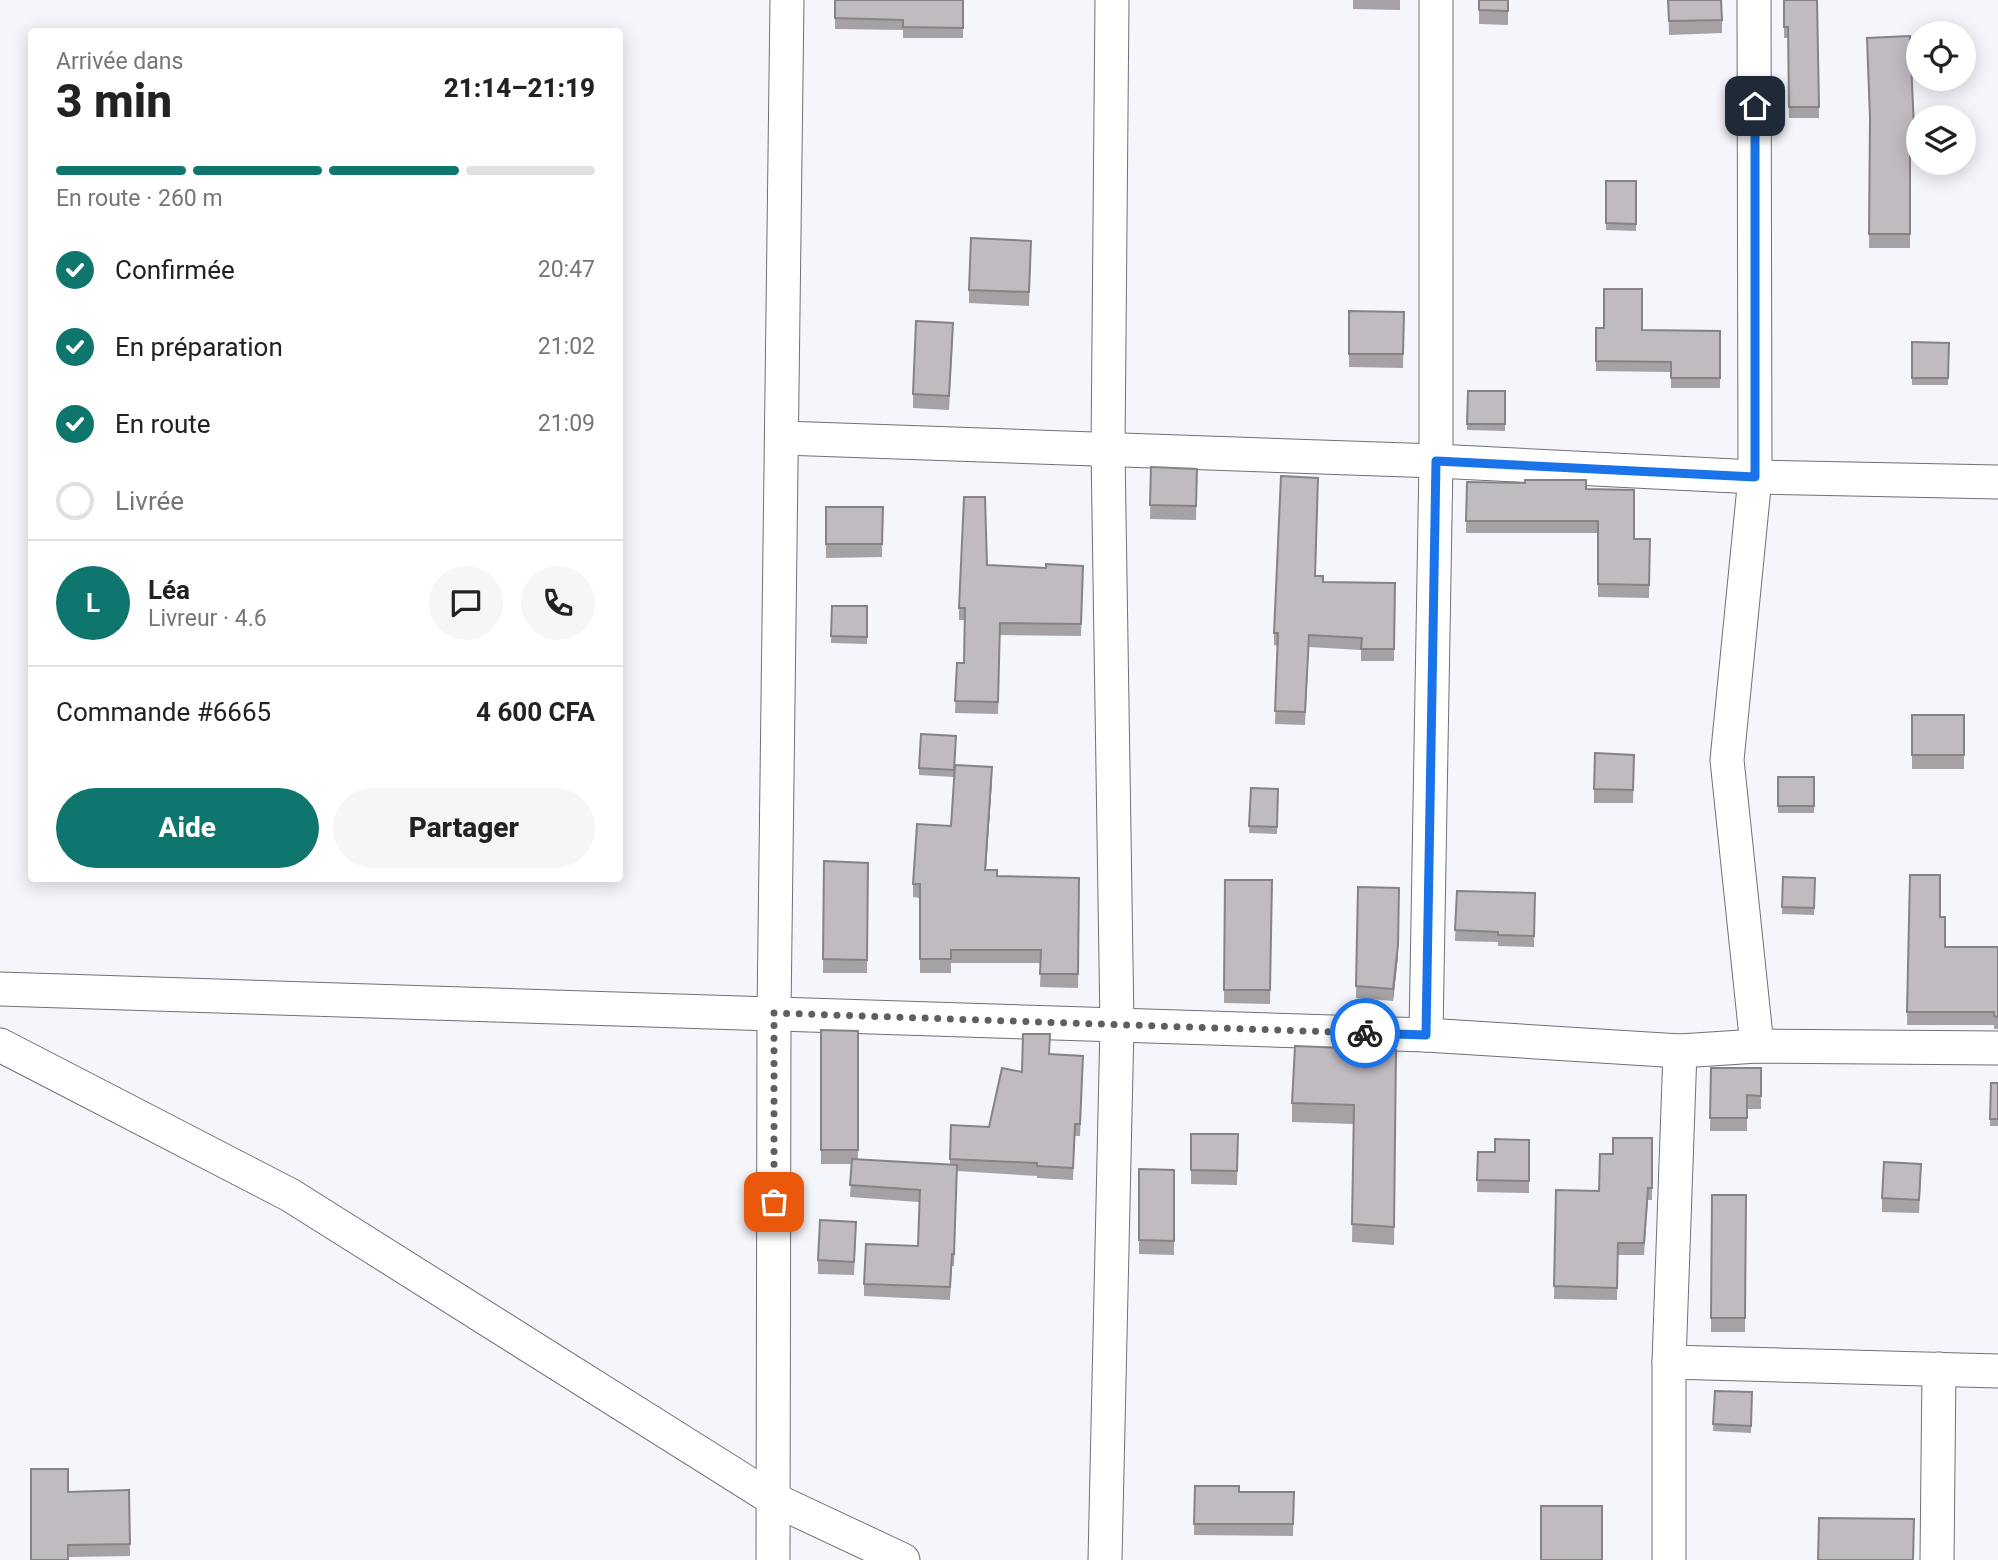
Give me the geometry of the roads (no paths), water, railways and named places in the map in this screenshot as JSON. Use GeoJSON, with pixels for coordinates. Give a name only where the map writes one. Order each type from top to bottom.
{"type":"FeatureCollection","features":[{"type":"Feature","properties":{"kind":"street"},"geometry":{"type":"LineString","coordinates":[[773,1560],[774,1013],[783,438],[786,0]]}},
{"type":"Feature","properties":{"kind":"street"},"geometry":{"type":"LineString","coordinates":[[1105,1560],[1117,1025],[1108,450],[1112,0]]}},
{"type":"Feature","properties":{"kind":"street"},"geometry":{"type":"LineString","coordinates":[[1426,1035],[1436,461],[1436,0]]}},
{"type":"Feature","properties":{"kind":"street"},"geometry":{"type":"LineString","coordinates":[[1754,0],[1755,477],[1727,760],[1757,1046]]}},
{"type":"Feature","properties":{"kind":"street"},"geometry":{"type":"LineString","coordinates":[[783,438],[1436,461],[1755,477],[1998,482]]}},
{"type":"Feature","properties":{"kind":"street"},"geometry":{"type":"LineString","coordinates":[[0,989],[1426,1035],[1680,1051],[1757,1046],[1998,1048]]}},
{"type":"Feature","properties":{"kind":"street"},"geometry":{"type":"LineString","coordinates":[[0,1045],[290,1195],[773,1499],[903,1560]]}},
{"type":"Feature","properties":{"kind":"street"},"geometry":{"type":"LineString","coordinates":[[1669,1560],[1668,1362],[1680,1051]]}},
{"type":"Feature","properties":{"kind":"street"},"geometry":{"type":"LineString","coordinates":[[1668,1362],[1998,1371]]}},
{"type":"Feature","properties":{"kind":"street"},"geometry":{"type":"LineString","coordinates":[[1937,1560],[1939,1369]]}}]}
